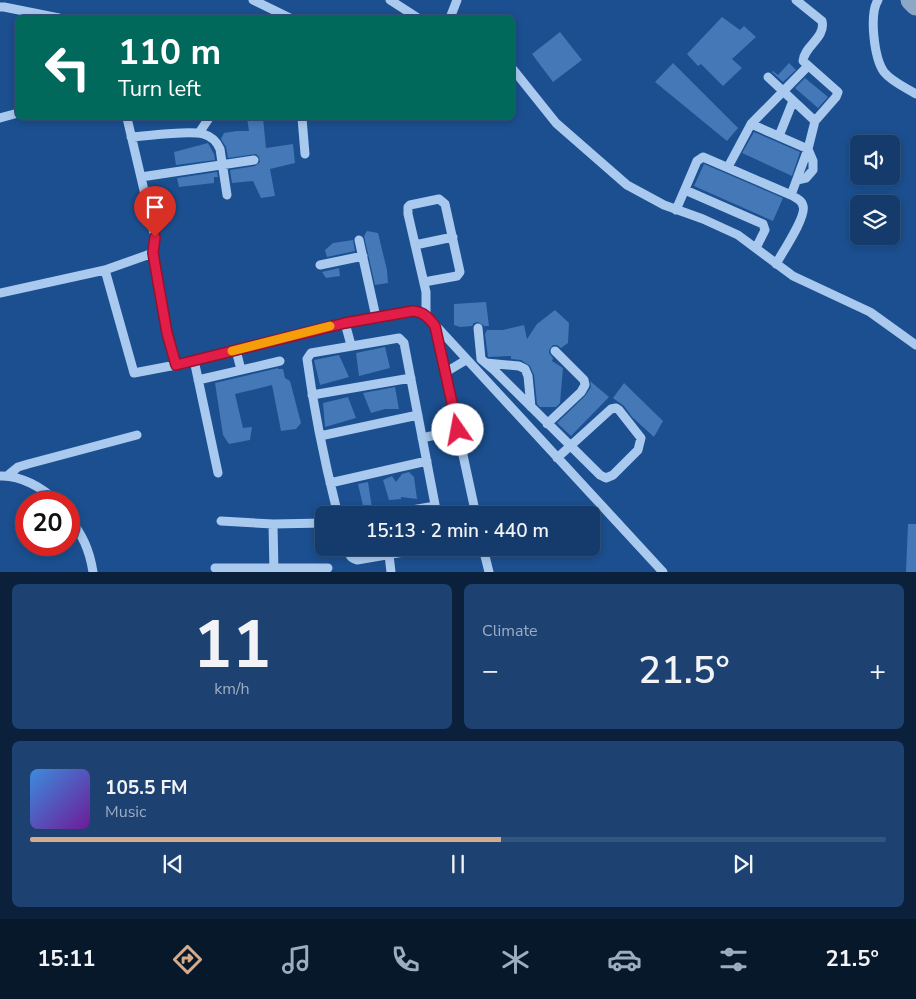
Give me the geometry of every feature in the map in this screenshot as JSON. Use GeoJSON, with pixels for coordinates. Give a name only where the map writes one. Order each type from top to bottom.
{"type":"FeatureCollection","features":[{"type":"Feature","properties":{"kind":"lane"},"geometry":{"type":"LineString","coordinates":[[253,0],[284,15]]}},
{"type":"Feature","properties":{"kind":"lane"},"geometry":{"type":"LineString","coordinates":[[390,0],[413,15]]}},
{"type":"Feature","properties":{"kind":"lane"},"geometry":{"type":"LineString","coordinates":[[451,15],[457,0]]}},
{"type":"Feature","properties":{"kind":"lane"},"geometry":{"type":"LineString","coordinates":[[791,195],[808,149],[815,121],[836,97],[838,92],[803,61],[803,57],[819,36],[823,24],[822,21],[796,0]]}},
{"type":"Feature","properties":{"kind":"lane"},"geometry":{"type":"LineString","coordinates":[[878,0],[875,7],[874,25],[879,64],[893,80],[916,94]]}},
{"type":"Feature","properties":{"kind":"lane"},"geometry":{"type":"LineString","coordinates":[[2,5],[47,15]]}},
{"type":"Feature","properties":{"kind":"lane"},"geometry":{"type":"LineString","coordinates":[[728,168],[751,124],[808,66]]}},
{"type":"Feature","properties":{"kind":"lane"},"geometry":{"type":"LineString","coordinates":[[515,72],[556,124],[627,185],[644,196],[721,226],[738,235],[793,276],[870,312],[916,346]]}},
{"type":"Feature","properties":{"kind":"lane"},"geometry":{"type":"LineString","coordinates":[[768,78],[815,121]]}},
{"type":"Feature","properties":{"kind":"lane"},"geometry":{"type":"LineString","coordinates":[[779,136],[794,101]]}},
{"type":"Feature","properties":{"kind":"lane"},"geometry":{"type":"LineString","coordinates":[[0,118],[15,114]]}},
{"type":"Feature","properties":{"kind":"lane"},"geometry":{"type":"LineString","coordinates":[[127,120],[155,237],[153,253],[167,333],[176,365]]}},
{"type":"Feature","properties":{"kind":"lane"},"geometry":{"type":"LineString","coordinates":[[199,133],[209,120]]}},
{"type":"Feature","properties":{"kind":"lane"},"geometry":{"type":"LineString","coordinates":[[302,120],[305,154]]}},
{"type":"Feature","properties":{"kind":"lane"},"geometry":{"type":"LineString","coordinates":[[751,124],[808,149]]}},
{"type":"Feature","properties":{"kind":"lane"},"geometry":{"type":"LineString","coordinates":[[131,137],[199,133],[209,136],[218,144],[227,195]]}},
{"type":"Feature","properties":{"kind":"lane"},"geometry":{"type":"LineString","coordinates":[[676,210],[700,158],[705,157],[791,195],[801,201],[804,206],[803,215],[776,264]]}},
{"type":"Feature","properties":{"kind":"lane"},"geometry":{"type":"LineString","coordinates":[[141,177],[254,160]]}},
{"type":"Feature","properties":{"kind":"lane"},"geometry":{"type":"LineString","coordinates":[[685,190],[763,224],[765,230],[756,248]]}},
{"type":"Feature","properties":{"kind":"lane"},"geometry":{"type":"LineString","coordinates":[[424,282],[459,275],[460,269],[445,204],[435,199],[408,207],[424,282],[427,300],[426,315]]}},
{"type":"Feature","properties":{"kind":"lane"},"geometry":{"type":"LineString","coordinates":[[415,245],[453,237]]}},
{"type":"Feature","properties":{"kind":"lane"},"geometry":{"type":"LineString","coordinates":[[359,240],[376,317]]}},
{"type":"Feature","properties":{"kind":"lane"},"geometry":{"type":"LineString","coordinates":[[0,293],[105,270],[153,253]]}},
{"type":"Feature","properties":{"kind":"lane"},"geometry":{"type":"LineString","coordinates":[[320,265],[363,256]]}},
{"type":"Feature","properties":{"kind":"lane"},"geometry":{"type":"LineString","coordinates":[[105,270],[134,373],[176,365],[345,323],[413,311],[426,315],[663,572]]}},
{"type":"Feature","properties":{"kind":"lane"},"geometry":{"type":"LineString","coordinates":[[345,323],[351,345]]}},
{"type":"Feature","properties":{"kind":"lane"},"geometry":{"type":"LineString","coordinates":[[435,326],[474,506]]}},
{"type":"Feature","properties":{"kind":"lane"},"geometry":{"type":"LineString","coordinates":[[478,328],[480,356],[485,363],[570,447],[600,475],[606,478],[613,475],[638,450],[641,438],[619,410],[613,408],[570,447],[557,458]]}},
{"type":"Feature","properties":{"kind":"lane"},"geometry":{"type":"LineString","coordinates":[[336,506],[312,395],[308,356],[311,353],[351,345],[399,338],[402,340],[435,506]]}},
{"type":"Feature","properties":{"kind":"lane"},"geometry":{"type":"LineString","coordinates":[[236,350],[241,370]]}},
{"type":"Feature","properties":{"kind":"lane"},"geometry":{"type":"LineString","coordinates":[[547,424],[581,392],[585,385],[584,380],[555,352]]}},
{"type":"Feature","properties":{"kind":"lane"},"geometry":{"type":"LineString","coordinates":[[194,360],[218,473]]}},
{"type":"Feature","properties":{"kind":"lane"},"geometry":{"type":"LineString","coordinates":[[446,372],[466,360]]}},
{"type":"Feature","properties":{"kind":"lane"},"geometry":{"type":"LineString","coordinates":[[198,380],[280,361]]}},
{"type":"Feature","properties":{"kind":"lane"},"geometry":{"type":"LineString","coordinates":[[485,363],[519,366],[525,369],[528,376],[531,407]]}},
{"type":"Feature","properties":{"kind":"lane"},"geometry":{"type":"LineString","coordinates":[[312,395],[410,378]]}},
{"type":"Feature","properties":{"kind":"lane"},"geometry":{"type":"LineString","coordinates":[[320,436],[418,415]]}},
{"type":"Feature","properties":{"kind":"lane"},"geometry":{"type":"LineString","coordinates":[[422,438],[458,430]]}},
{"type":"Feature","properties":{"kind":"lane"},"geometry":{"type":"LineString","coordinates":[[3,476],[18,467],[137,435]]}},
{"type":"Feature","properties":{"kind":"lane"},"geometry":{"type":"LineString","coordinates":[[330,483],[427,461]]}},
{"type":"Feature","properties":{"kind":"lane"},"geometry":{"type":"LineString","coordinates":[[3,476],[34,485],[43,491]]}},
{"type":"Feature","properties":{"kind":"lane"},"geometry":{"type":"LineString","coordinates":[[221,521],[273,524],[315,523]]}},
{"type":"Feature","properties":{"kind":"lane"},"geometry":{"type":"LineString","coordinates":[[273,524],[274,570]]}},
{"type":"Feature","properties":{"kind":"lane"},"geometry":{"type":"LineString","coordinates":[[80,533],[91,557],[93,572]]}},
{"type":"Feature","properties":{"kind":"lane"},"geometry":{"type":"LineString","coordinates":[[350,556],[357,560],[383,556]]}},
{"type":"Feature","properties":{"kind":"lane"},"geometry":{"type":"LineString","coordinates":[[389,556],[391,572]]}},
{"type":"Feature","properties":{"kind":"lane"},"geometry":{"type":"LineString","coordinates":[[485,556],[489,572]]}},
{"type":"Feature","properties":{"kind":"lane"},"geometry":{"type":"LineString","coordinates":[[215,568],[274,570],[328,568]]}},
{"type":"Feature","properties":{"kind":"building"},"geometry":{"type":"Polygon","coordinates":[[[722,17],[740,30],[744,26],[756,37],[732,59],[742,68],[723,86],[701,64],[698,66],[687,54],[722,17]]]}},
{"type":"Feature","properties":{"kind":"building"},"geometry":{"type":"Polygon","coordinates":[[[560,32],[582,60],[553,82],[532,54],[560,32]]]}},
{"type":"Feature","properties":{"kind":"building"},"geometry":{"type":"Polygon","coordinates":[[[673,63],[738,128],[727,141],[655,82],[673,63]]]}},
{"type":"Feature","properties":{"kind":"building"},"geometry":{"type":"Polygon","coordinates":[[[789,63],[796,70],[783,82],[772,72],[778,75],[789,63]]]}},
{"type":"Feature","properties":{"kind":"building"},"geometry":{"type":"Polygon","coordinates":[[[805,78],[828,97],[818,108],[795,88],[805,78]]]}},
{"type":"Feature","properties":{"kind":"building"},"geometry":{"type":"Polygon","coordinates":[[[247,120],[263,120],[266,148],[293,144],[295,163],[270,169],[275,196],[261,198],[253,181],[232,183],[230,170],[255,166],[260,162],[259,157],[256,154],[228,158],[226,147],[221,139],[224,133],[249,131],[247,120]]]}},
{"type":"Feature","properties":{"kind":"building"},"geometry":{"type":"Polygon","coordinates":[[[754,132],[800,152],[792,176],[742,153],[754,132]]]}},
{"type":"Feature","properties":{"kind":"building"},"geometry":{"type":"Polygon","coordinates":[[[208,143],[215,160],[176,165],[174,152],[208,143]]]}},
{"type":"Feature","properties":{"kind":"building"},"geometry":{"type":"Polygon","coordinates":[[[704,164],[783,198],[773,221],[694,186],[704,164]]]}},
{"type":"Feature","properties":{"kind":"building"},"geometry":{"type":"Polygon","coordinates":[[[217,172],[218,177],[214,177],[214,183],[179,187],[177,178],[217,172]]]}},
{"type":"Feature","properties":{"kind":"building"},"geometry":{"type":"Polygon","coordinates":[[[367,231],[378,233],[387,270],[388,283],[375,285],[364,236],[367,231]]]}},
{"type":"Feature","properties":{"kind":"building"},"geometry":{"type":"Polygon","coordinates":[[[353,240],[355,251],[327,257],[325,250],[333,243],[353,240]]]}},
{"type":"Feature","properties":{"kind":"building"},"geometry":{"type":"Polygon","coordinates":[[[339,268],[340,276],[326,278],[322,272],[339,268]]]}},
{"type":"Feature","properties":{"kind":"building"},"geometry":{"type":"Polygon","coordinates":[[[486,302],[489,326],[484,326],[478,322],[472,326],[460,327],[454,325],[454,304],[486,302]]]}},
{"type":"Feature","properties":{"kind":"building"},"geometry":{"type":"Polygon","coordinates":[[[555,310],[569,323],[568,343],[561,348],[553,345],[549,350],[553,358],[552,361],[563,368],[560,403],[556,407],[540,407],[537,404],[534,375],[530,366],[521,360],[511,359],[511,356],[488,357],[485,334],[487,330],[503,330],[524,325],[527,339],[537,324],[555,310]]]}},
{"type":"Feature","properties":{"kind":"building"},"geometry":{"type":"Polygon","coordinates":[[[385,347],[390,368],[359,376],[356,353],[385,347]]]}},
{"type":"Feature","properties":{"kind":"building"},"geometry":{"type":"Polygon","coordinates":[[[339,355],[349,377],[320,385],[314,360],[339,355]]]}},
{"type":"Feature","properties":{"kind":"building"},"geometry":{"type":"Polygon","coordinates":[[[278,368],[283,369],[285,378],[290,381],[301,423],[296,429],[281,431],[272,385],[235,394],[243,428],[252,427],[250,440],[229,444],[223,435],[215,383],[278,368]]]}},
{"type":"Feature","properties":{"kind":"building"},"geometry":{"type":"Polygon","coordinates":[[[590,381],[609,397],[571,436],[557,423],[585,396],[591,387],[590,381]]]}},
{"type":"Feature","properties":{"kind":"building"},"geometry":{"type":"Polygon","coordinates":[[[624,383],[663,421],[654,437],[632,417],[624,406],[613,398],[624,383]]]}},
{"type":"Feature","properties":{"kind":"building"},"geometry":{"type":"Polygon","coordinates":[[[395,387],[399,409],[385,409],[371,413],[363,393],[395,387]]]}},
{"type":"Feature","properties":{"kind":"building"},"geometry":{"type":"Polygon","coordinates":[[[348,397],[356,418],[325,427],[323,403],[348,397]]]}},
{"type":"Feature","properties":{"kind":"building"},"geometry":{"type":"Polygon","coordinates":[[[409,472],[414,477],[417,499],[401,497],[401,499],[389,500],[383,480],[392,476],[396,482],[402,474],[409,472]]]}},
{"type":"Feature","properties":{"kind":"building"},"geometry":{"type":"Polygon","coordinates":[[[368,482],[372,506],[363,506],[358,484],[368,482]]]}},
{"type":"Feature","properties":{"kind":"building"},"geometry":{"type":"Polygon","coordinates":[[[908,524],[916,524],[916,572],[906,572],[908,524]]]}},
{"type":"Feature","properties":{"kind":"taxiway"},"geometry":{"type":"LineString","coordinates":[[911,0],[916,5]]}},
{"type":"Feature","properties":{"kind":"slow traffic"},"geometry":{"type":"LineString","coordinates":[[232,351],[330,326]]}},
{"type":"Feature","properties":{"kind":"route"},"geometry":{"type":"LineString","coordinates":[[155,237],[153,253],[167,333],[176,365],[345,323],[413,311],[420,312],[426,315],[435,326],[458,430]]}}]}
